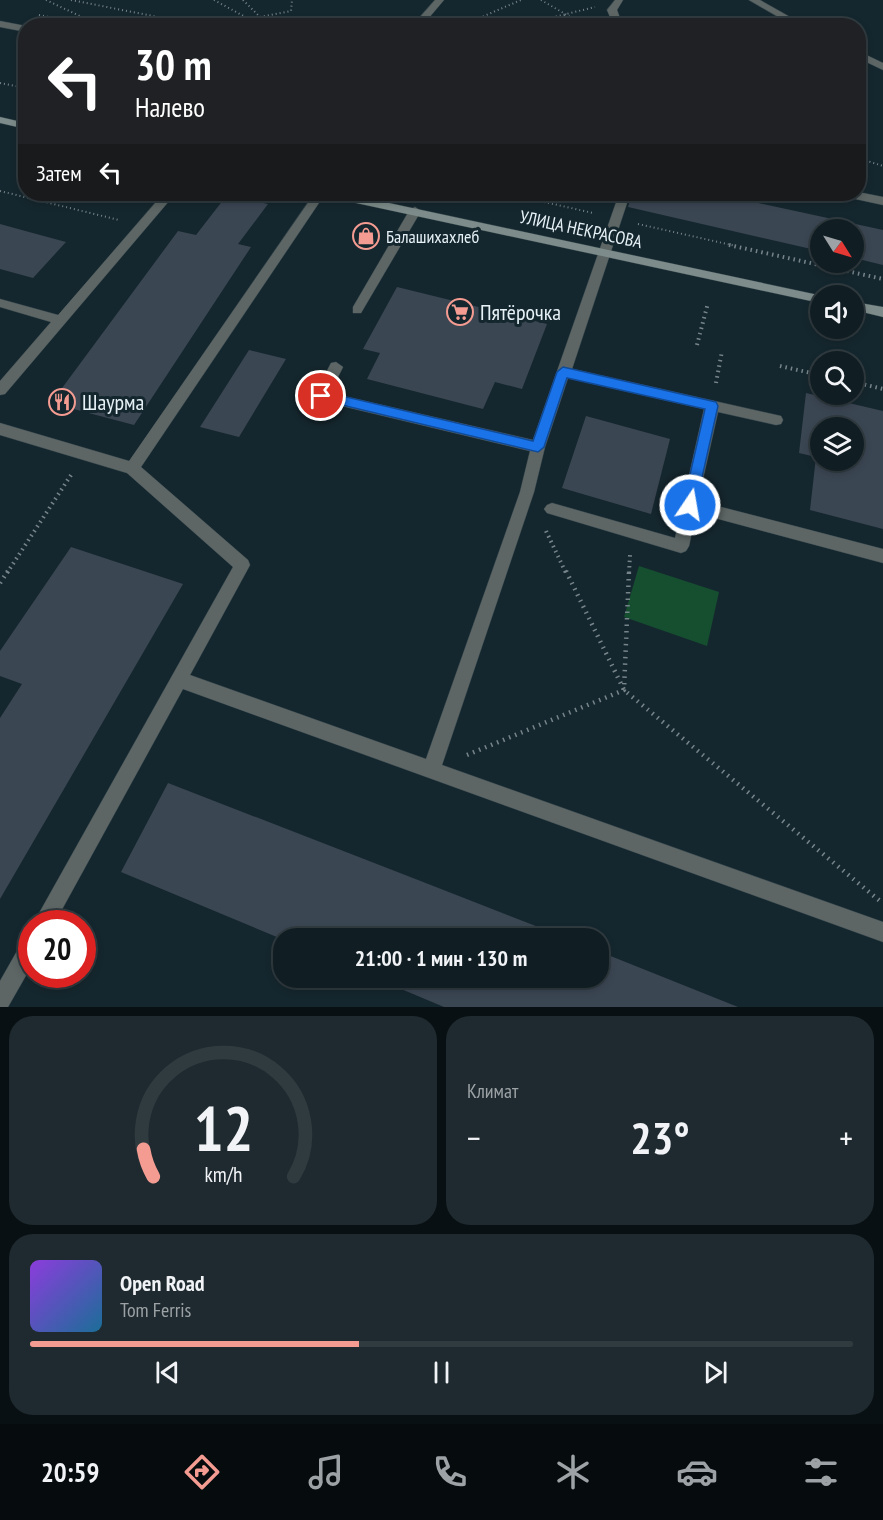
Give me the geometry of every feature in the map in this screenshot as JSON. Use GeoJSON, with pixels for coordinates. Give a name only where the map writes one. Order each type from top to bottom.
{"type":"FeatureCollection","features":[{"type":"Feature","properties":{"kind":"street"},"geometry":{"type":"LineString","coordinates":[[0,120],[18,124]]}},
{"type":"Feature","properties":{"kind":"street","name":"УЛИЦА НЕКРАСОВА"},"geometry":{"type":"LineString","coordinates":[[367,201],[810,297]]}},
{"type":"Feature","properties":{"kind":"street"},"geometry":{"type":"LineString","coordinates":[[864,308],[883,312]]}},
{"type":"Feature","properties":{"kind":"lane"},"geometry":{"type":"LineString","coordinates":[[423,18],[440,0]]}},
{"type":"Feature","properties":{"kind":"lane"},"geometry":{"type":"LineString","coordinates":[[616,18],[612,9],[619,0]]}},
{"type":"Feature","properties":{"kind":"lane"},"geometry":{"type":"LineString","coordinates":[[753,0],[787,18]]}},
{"type":"Feature","properties":{"kind":"lane"},"geometry":{"type":"LineString","coordinates":[[0,24],[18,27]]}},
{"type":"Feature","properties":{"kind":"lane"},"geometry":{"type":"LineString","coordinates":[[866,58],[883,67]]}},
{"type":"Feature","properties":{"kind":"lane"},"geometry":{"type":"LineString","coordinates":[[866,197],[883,201]]}},
{"type":"Feature","properties":{"kind":"lane"},"geometry":{"type":"LineString","coordinates":[[0,390],[162,201]]}},
{"type":"Feature","properties":{"kind":"lane"},"geometry":{"type":"LineString","coordinates":[[132,468],[314,201]]}},
{"type":"Feature","properties":{"kind":"lane"},"geometry":{"type":"LineString","coordinates":[[431,771],[527,492],[538,447],[602,252],[622,201]]}},
{"type":"Feature","properties":{"kind":"lane"},"geometry":{"type":"LineString","coordinates":[[357,310],[415,211]]}},
{"type":"Feature","properties":{"kind":"lane"},"geometry":{"type":"LineString","coordinates":[[0,303],[60,320]]}},
{"type":"Feature","properties":{"kind":"lane"},"geometry":{"type":"LineString","coordinates":[[336,367],[321,396],[538,447]]}},
{"type":"Feature","properties":{"kind":"lane"},"geometry":{"type":"LineString","coordinates":[[563,372],[776,420]]}},
{"type":"Feature","properties":{"kind":"lane"},"geometry":{"type":"LineString","coordinates":[[552,508],[681,546],[712,406]]}},
{"type":"Feature","properties":{"kind":"lane"},"geometry":{"type":"LineString","coordinates":[[0,429],[132,468],[242,565],[50,910]]}},
{"type":"Feature","properties":{"kind":"lane"},"geometry":{"type":"LineString","coordinates":[[690,505],[883,556]]}},
{"type":"Feature","properties":{"kind":"lane"},"geometry":{"type":"LineString","coordinates":[[178,679],[883,932]]}},
{"type":"Feature","properties":{"kind":"lane"},"geometry":{"type":"LineString","coordinates":[[0,1001],[18,969]]}},
{"type":"Feature","properties":{"kind":"path"},"geometry":{"type":"LineString","coordinates":[[46,0],[84,18]]}},
{"type":"Feature","properties":{"kind":"path"},"geometry":{"type":"LineString","coordinates":[[71,0],[163,18]]}},
{"type":"Feature","properties":{"kind":"path"},"geometry":{"type":"LineString","coordinates":[[214,0],[247,18]]}},
{"type":"Feature","properties":{"kind":"path"},"geometry":{"type":"LineString","coordinates":[[243,0],[260,17]]}},
{"type":"Feature","properties":{"kind":"path"},"geometry":{"type":"LineString","coordinates":[[257,18],[291,11],[292,0]]}},
{"type":"Feature","properties":{"kind":"path"},"geometry":{"type":"LineString","coordinates":[[479,18],[521,0]]}},
{"type":"Feature","properties":{"kind":"path"},"geometry":{"type":"LineString","coordinates":[[542,0],[572,18]]}},
{"type":"Feature","properties":{"kind":"path"},"geometry":{"type":"LineString","coordinates":[[549,18],[597,6]]}},
{"type":"Feature","properties":{"kind":"path"},"geometry":{"type":"LineString","coordinates":[[35,14],[54,18]]}},
{"type":"Feature","properties":{"kind":"path"},"geometry":{"type":"LineString","coordinates":[[563,18],[565,14]]}},
{"type":"Feature","properties":{"kind":"path"},"geometry":{"type":"LineString","coordinates":[[0,83],[18,86]]}},
{"type":"Feature","properties":{"kind":"path"},"geometry":{"type":"LineString","coordinates":[[866,161],[883,166]]}},
{"type":"Feature","properties":{"kind":"path"},"geometry":{"type":"LineString","coordinates":[[0,191],[18,195]]}},
{"type":"Feature","properties":{"kind":"path"},"geometry":{"type":"LineString","coordinates":[[41,201],[141,225]]}},
{"type":"Feature","properties":{"kind":"path"},"geometry":{"type":"LineString","coordinates":[[540,201],[883,279]]}},
{"type":"Feature","properties":{"kind":"path"},"geometry":{"type":"LineString","coordinates":[[697,345],[708,303]]}},
{"type":"Feature","properties":{"kind":"path"},"geometry":{"type":"LineString","coordinates":[[712,406],[722,351]]}},
{"type":"Feature","properties":{"kind":"path"},"geometry":{"type":"LineString","coordinates":[[780,366],[810,373]]}},
{"type":"Feature","properties":{"kind":"path"},"geometry":{"type":"LineString","coordinates":[[864,384],[883,389]]}},
{"type":"Feature","properties":{"kind":"path"},"geometry":{"type":"LineString","coordinates":[[0,583],[85,454]]}},
{"type":"Feature","properties":{"kind":"path"},"geometry":{"type":"LineString","coordinates":[[527,492],[624,690],[883,903]]}},
{"type":"Feature","properties":{"kind":"path"},"geometry":{"type":"LineString","coordinates":[[624,690],[631,531]]}},
{"type":"Feature","properties":{"kind":"path"},"geometry":{"type":"LineString","coordinates":[[431,771],[624,690]]}},
{"type":"Feature","properties":{"kind":"green space"},"geometry":{"type":"Polygon","coordinates":[[[639,566],[719,592],[707,646],[624,617],[639,566]]]}},
{"type":"Feature","properties":{"kind":"building"},"geometry":{"type":"Polygon","coordinates":[[[222,201],[254,201],[268,204],[238,244],[251,247],[134,425],[51,403],[178,231],[196,235],[222,201]]]}},
{"type":"Feature","properties":{"kind":"building"},"geometry":{"type":"Polygon","coordinates":[[[630,201],[749,201],[832,219],[810,219],[810,249],[628,207],[630,201]]]}},
{"type":"Feature","properties":{"kind":"building"},"geometry":{"type":"Polygon","coordinates":[[[0,224],[66,242],[33,278],[0,269],[0,224]]]}},
{"type":"Feature","properties":{"kind":"building"},"geometry":{"type":"Polygon","coordinates":[[[864,226],[883,230],[883,265],[864,260],[864,226]]]}},
{"type":"Feature","properties":{"kind":"building"},"geometry":{"type":"Polygon","coordinates":[[[397,287],[547,324],[522,389],[495,382],[483,409],[367,379],[380,353],[363,349],[397,287]]]}},
{"type":"Feature","properties":{"kind":"building"},"geometry":{"type":"Polygon","coordinates":[[[249,350],[286,359],[239,437],[200,427],[249,350]]]}},
{"type":"Feature","properties":{"kind":"building"},"geometry":{"type":"Polygon","coordinates":[[[806,393],[810,394],[810,405],[857,405],[883,411],[883,529],[810,510],[814,471],[864,471],[864,417],[810,417],[810,456],[799,453],[806,393]]]}},
{"type":"Feature","properties":{"kind":"building"},"geometry":{"type":"Polygon","coordinates":[[[586,416],[670,439],[651,514],[562,488],[586,416]]]}},
{"type":"Feature","properties":{"kind":"building"},"geometry":{"type":"Polygon","coordinates":[[[71,547],[183,584],[0,899],[0,718],[22,684],[0,676],[0,651],[71,547]]]}},
{"type":"Feature","properties":{"kind":"building"},"geometry":{"type":"Polygon","coordinates":[[[168,783],[541,928],[273,928],[273,935],[121,872],[168,783]]]}},
{"type":"Feature","properties":{"kind":"building"},"geometry":{"type":"Polygon","coordinates":[[[609,955],[738,1007],[444,1007],[399,988],[609,988],[609,955]]]}},
{"type":"Feature","properties":{"kind":"place","name":"Балашихахлеб"},"geometry":{"type":"Point","coordinates":[366,236]}},
{"type":"Feature","properties":{"kind":"place","name":"Пятёрочка"},"geometry":{"type":"Point","coordinates":[460,312]}},
{"type":"Feature","properties":{"kind":"place","name":"Шаурма"},"geometry":{"type":"Point","coordinates":[62,402]}},
{"type":"Feature","properties":{"kind":"route"},"geometry":{"type":"LineString","coordinates":[[321,396],[538,447],[563,372],[712,406],[690,505]]}}]}
